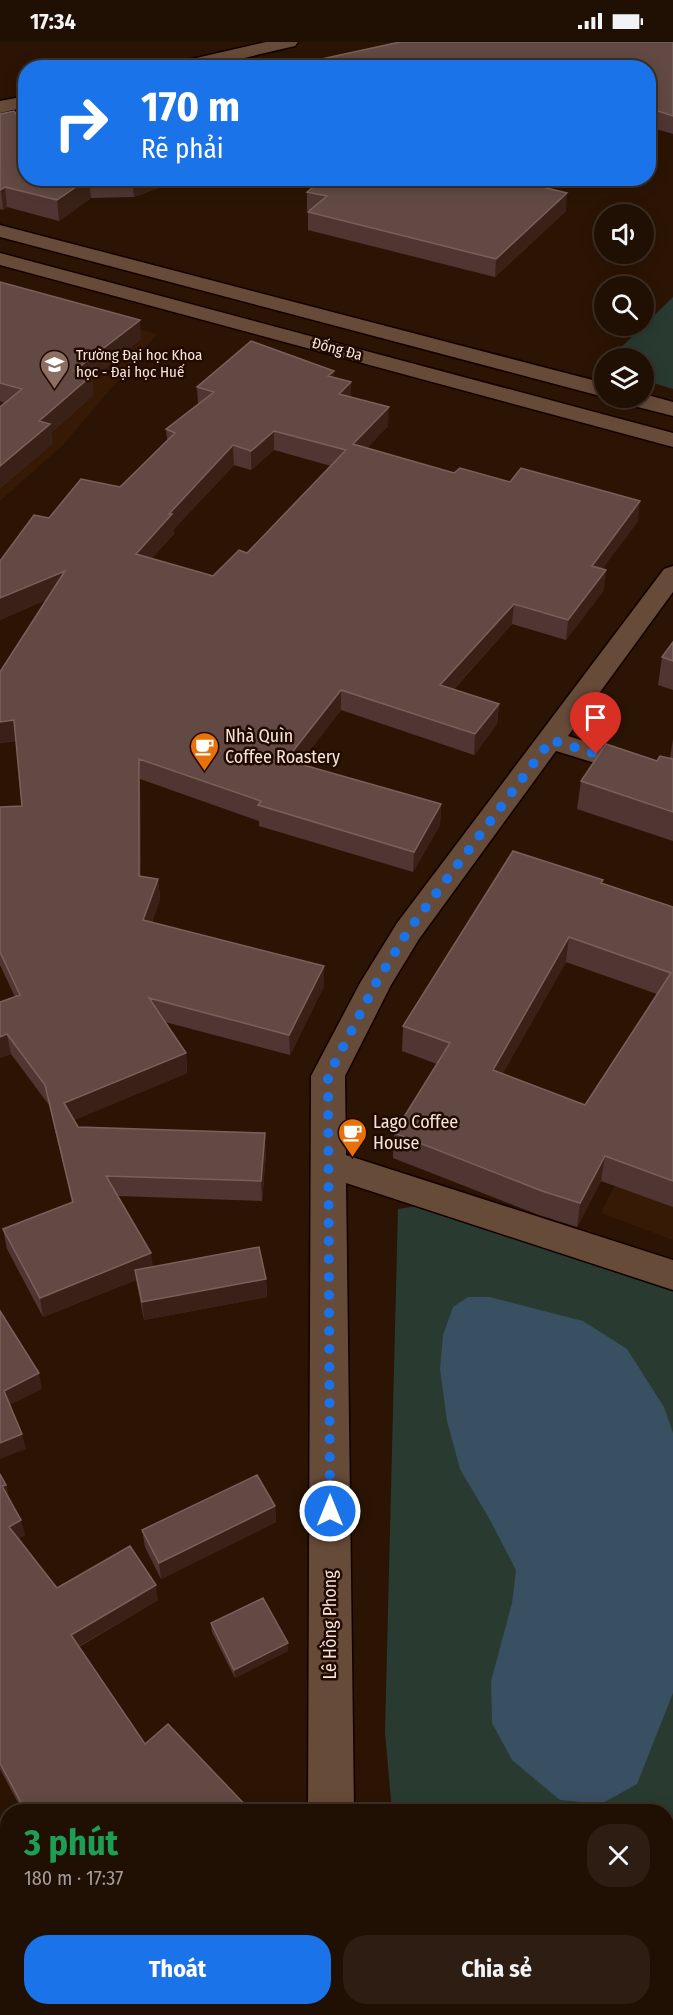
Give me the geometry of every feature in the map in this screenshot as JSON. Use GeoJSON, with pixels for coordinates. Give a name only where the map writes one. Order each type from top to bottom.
{"type":"FeatureCollection","features":[{"type":"Feature","properties":{"kind":"street"},"geometry":{"type":"LineString","coordinates":[[211,60],[289,42]]}},
{"type":"Feature","properties":{"kind":"street"},"geometry":{"type":"LineString","coordinates":[[0,107],[18,103]]}},
{"type":"Feature","properties":{"kind":"street","name":"Đống Đa"},"geometry":{"type":"LineString","coordinates":[[0,231],[594,387]]}},
{"type":"Feature","properties":{"kind":"street","name":"Đống Đa"},"geometry":{"type":"LineString","coordinates":[[0,259],[673,440]]}},
{"type":"Feature","properties":{"kind":"street"},"geometry":{"type":"LineString","coordinates":[[654,404],[673,409]]}},
{"type":"Feature","properties":{"kind":"street","name":"Lê Hồng Phong"},"geometry":{"type":"LineString","coordinates":[[331,1804],[328,1076],[376,983],[408,931],[551,740],[662,610],[673,574]]}},
{"type":"Feature","properties":{"kind":"street"},"geometry":{"type":"LineString","coordinates":[[551,740],[673,778]]}},
{"type":"Feature","properties":{"kind":"street"},"geometry":{"type":"LineString","coordinates":[[328,1163],[673,1275]]}},
{"type":"Feature","properties":{"kind":"shaded area","name":"Trường Đại học Khoa học - Đại học Huế"},"geometry":{"type":"Polygon","coordinates":[[[0,289],[157,334],[63,445],[0,501],[0,289]]]}},
{"type":"Feature","properties":{"kind":"shaded area"},"geometry":{"type":"Polygon","coordinates":[[[673,1069],[673,1240],[601,1213],[673,1069]]]}},
{"type":"Feature","properties":{"kind":"green space"},"geometry":{"type":"Polygon","coordinates":[[[673,297],[673,389],[654,383],[654,348],[620,348],[633,336],[654,336],[654,315],[673,297]]]}},
{"type":"Feature","properties":{"kind":"green space"},"geometry":{"type":"Polygon","coordinates":[[[417,1206],[673,1291],[673,1804],[391,1804],[385,1732],[398,1209],[417,1206]]]}},
{"type":"Feature","properties":{"kind":"water"},"geometry":{"type":"Polygon","coordinates":[[[468,1297],[489,1297],[583,1321],[627,1349],[664,1407],[673,1433],[673,1693],[637,1784],[601,1804],[560,1800],[512,1760],[492,1723],[491,1681],[512,1603],[516,1570],[460,1469],[447,1421],[440,1369],[443,1335],[453,1307],[468,1297]]]}},
{"type":"Feature","properties":{"kind":"building"},"geometry":{"type":"Polygon","coordinates":[[[400,42],[673,42],[673,116],[658,111],[656,113],[656,60],[317,60],[400,42]]]}},
{"type":"Feature","properties":{"kind":"building"},"geometry":{"type":"Polygon","coordinates":[[[14,111],[18,114],[18,186],[77,186],[57,200],[5,187],[0,190],[0,114],[14,111]]]}},
{"type":"Feature","properties":{"kind":"building"},"geometry":{"type":"Polygon","coordinates":[[[315,186],[538,186],[567,193],[496,259],[308,212],[327,196],[307,192],[315,186]]]}},
{"type":"Feature","properties":{"kind":"building","name":"Trường Đại học Khoa học - Đại học Huế"},"geometry":{"type":"Polygon","coordinates":[[[0,282],[140,320],[74,371],[91,376],[39,421],[50,424],[0,466],[0,407],[22,389],[0,383],[0,282]]]}},
{"type":"Feature","properties":{"kind":"building"},"geometry":{"type":"Polygon","coordinates":[[[251,341],[334,371],[328,376],[351,382],[339,394],[389,407],[353,444],[454,473],[460,468],[510,482],[521,468],[640,501],[592,566],[606,570],[568,620],[514,604],[440,685],[499,704],[475,734],[341,690],[286,760],[441,804],[414,852],[258,805],[261,801],[139,759],[139,876],[158,879],[143,920],[324,966],[289,1035],[149,998],[186,1053],[64,1103],[78,1127],[265,1133],[261,1181],[106,1176],[151,1253],[40,1298],[3,1229],[73,1202],[45,1085],[7,1034],[0,1037],[0,1002],[20,995],[0,952],[0,807],[22,806],[14,720],[0,722],[0,672],[65,571],[0,598],[0,561],[34,515],[49,518],[81,479],[120,487],[175,433],[166,429],[214,392],[197,387],[251,341]],[[274,431],[251,451],[233,445],[169,514],[172,514],[136,554],[213,576],[239,550],[247,553],[346,450],[274,431]]]}},
{"type":"Feature","properties":{"kind":"building"},"geometry":{"type":"Polygon","coordinates":[[[673,642],[673,661],[662,657],[673,642]]]}},
{"type":"Feature","properties":{"kind":"building"},"geometry":{"type":"Polygon","coordinates":[[[606,744],[657,761],[660,756],[673,759],[673,812],[581,781],[606,744]]]}},
{"type":"Feature","properties":{"kind":"building"},"geometry":{"type":"Polygon","coordinates":[[[513,851],[603,880],[601,883],[673,907],[673,1181],[605,1156],[580,1203],[542,1191],[394,1133],[450,1043],[403,1026],[513,851]],[[569,937],[493,1070],[585,1105],[671,973],[569,937]]]}},
{"type":"Feature","properties":{"kind":"building"},"geometry":{"type":"Polygon","coordinates":[[[259,1247],[266,1279],[142,1302],[135,1270],[259,1247]]]}},
{"type":"Feature","properties":{"kind":"building"},"geometry":{"type":"Polygon","coordinates":[[[0,1311],[39,1373],[4,1391],[22,1434],[0,1443],[0,1311]]]}},
{"type":"Feature","properties":{"kind":"building"},"geometry":{"type":"Polygon","coordinates":[[[0,1474],[6,1485],[2,1486],[21,1520],[9,1527],[57,1588],[130,1546],[156,1585],[71,1635],[145,1744],[168,1724],[244,1804],[22,1804],[0,1763],[0,1474]]]}},
{"type":"Feature","properties":{"kind":"building"},"geometry":{"type":"Polygon","coordinates":[[[257,1475],[275,1506],[159,1563],[142,1530],[257,1475]]]}},
{"type":"Feature","properties":{"kind":"building"},"geometry":{"type":"Polygon","coordinates":[[[263,1598],[288,1643],[234,1670],[211,1623],[263,1598]]]}},
{"type":"Feature","properties":{"kind":"place","name":"Trường Đại học Khoa học - Đại học Huế"},"geometry":{"type":"Point","coordinates":[55,390]}},
{"type":"Feature","properties":{"kind":"place","name":"Nhà Quìn Coffee Roastery"},"geometry":{"type":"Point","coordinates":[204,772]}},
{"type":"Feature","properties":{"kind":"place","name":"Lago Coffee House"},"geometry":{"type":"Point","coordinates":[352,1158]}},
{"type":"Feature","properties":{"kind":"route"},"geometry":{"type":"LineString","coordinates":[[330,1511],[328,1076],[376,983],[408,931],[551,740],[596,754]]}}]}
